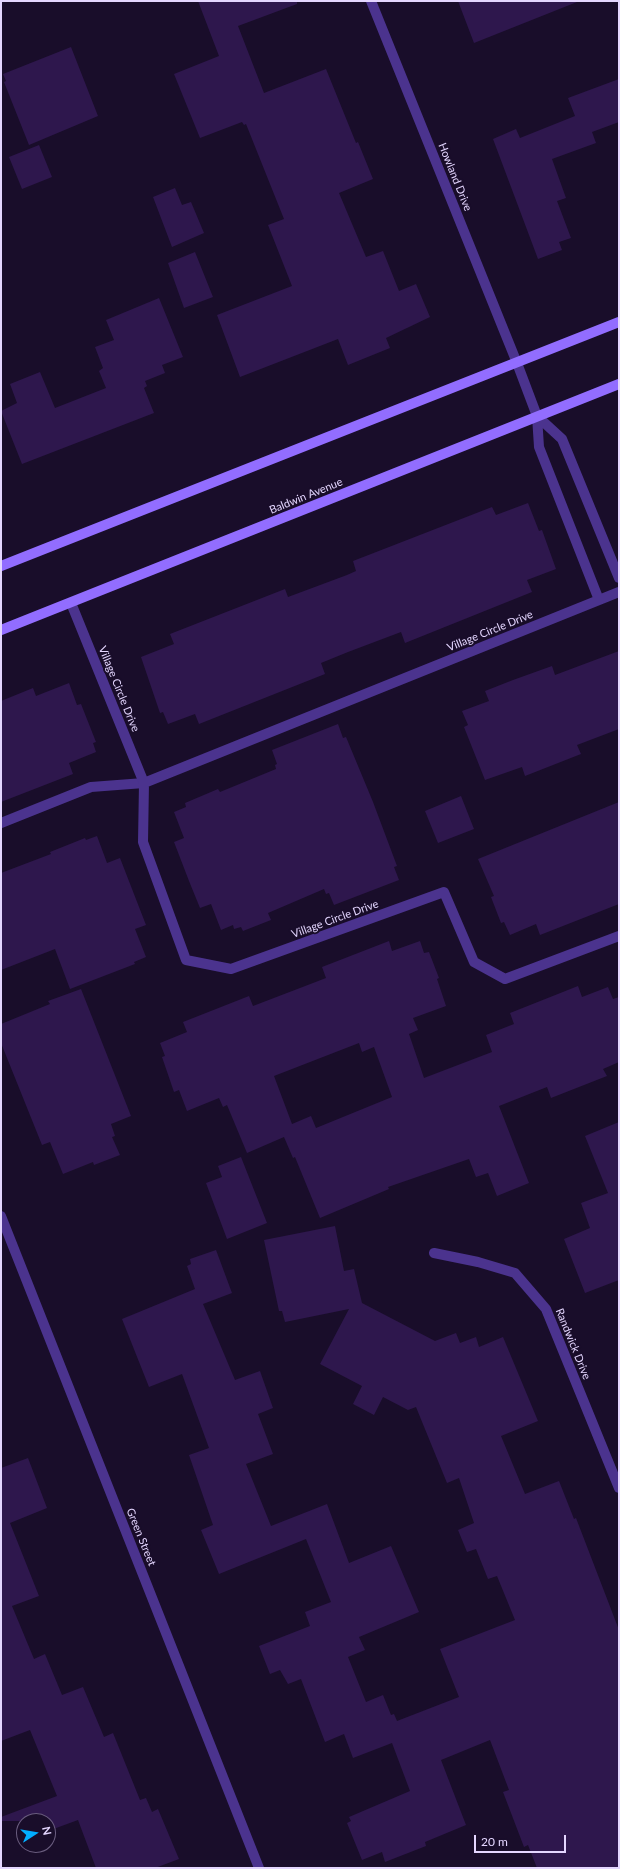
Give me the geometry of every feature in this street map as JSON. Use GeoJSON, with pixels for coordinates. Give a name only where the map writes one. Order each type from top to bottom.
{"type":"FeatureCollection","features":[{"type":"Feature","properties":{"kind":"main road"},"geometry":{"type":"LineString","coordinates":[[1,566],[619,322]]}},
{"type":"Feature","properties":{"kind":"main road","name":"Baldwin Avenue"},"geometry":{"type":"LineString","coordinates":[[1,630],[619,384]]}},
{"type":"Feature","properties":{"kind":"street","name":"Howland Drive"},"geometry":{"type":"LineString","coordinates":[[371,1],[516,363]]}},
{"type":"Feature","properties":{"kind":"street"},"geometry":{"type":"LineString","coordinates":[[516,363],[537,416],[539,448],[599,600]]}},
{"type":"Feature","properties":{"kind":"street"},"geometry":{"type":"LineString","coordinates":[[537,416],[562,438],[619,578]]}},
{"type":"Feature","properties":{"kind":"street","name":"Village Circle Drive"},"geometry":{"type":"LineString","coordinates":[[144,783],[619,592]]}},
{"type":"Feature","properties":{"kind":"street","name":"Village Circle Drive"},"geometry":{"type":"LineString","coordinates":[[71,603],[144,783],[143,842],[186,960],[231,969],[444,892],[474,962],[505,979],[619,936]]}},
{"type":"Feature","properties":{"kind":"street"},"geometry":{"type":"LineString","coordinates":[[1,823],[91,787],[144,783]]}},
{"type":"Feature","properties":{"kind":"street","name":"Green Street"},"geometry":{"type":"LineString","coordinates":[[1,1216],[259,1868]]}},
{"type":"Feature","properties":{"kind":"street","name":"Randwick Drive"},"geometry":{"type":"LineString","coordinates":[[434,1253],[478,1262],[515,1273],[546,1309],[619,1488]]}},
{"type":"Feature","properties":{"kind":"building"},"geometry":{"type":"Polygon","coordinates":[[[198,1],[297,1],[297,4],[238,26],[264,93],[326,69],[356,143],[358,142],[373,179],[339,193],[366,257],[383,251],[399,291],[416,284],[430,317],[386,338],[390,348],[348,365],[338,339],[240,377],[217,315],[292,286],[268,225],[284,219],[246,124],[244,125],[242,122],[200,138],[174,74],[219,56],[198,1]]]}},
{"type":"Feature","properties":{"kind":"building"},"geometry":{"type":"Polygon","coordinates":[[[458,1],[576,1],[577,2],[474,43],[458,1]]]}},
{"type":"Feature","properties":{"kind":"building"},"geometry":{"type":"Polygon","coordinates":[[[71,47],[98,116],[29,145],[4,82],[6,81],[3,74],[71,47]]]}},
{"type":"Feature","properties":{"kind":"building"},"geometry":{"type":"Polygon","coordinates":[[[619,79],[619,122],[592,132],[596,143],[552,159],[566,198],[557,201],[571,238],[559,242],[562,250],[538,259],[493,139],[516,129],[520,138],[575,116],[568,98],[619,79]]]}},
{"type":"Feature","properties":{"kind":"building"},"geometry":{"type":"Polygon","coordinates":[[[39,145],[52,177],[22,189],[9,157],[39,145]]]}},
{"type":"Feature","properties":{"kind":"building"},"geometry":{"type":"Polygon","coordinates":[[[175,188],[182,205],[191,202],[204,233],[172,247],[153,197],[175,188]]]}},
{"type":"Feature","properties":{"kind":"building"},"geometry":{"type":"Polygon","coordinates":[[[195,252],[213,297],[184,308],[168,263],[195,252]]]}},
{"type":"Feature","properties":{"kind":"building"},"geometry":{"type":"Polygon","coordinates":[[[159,298],[183,357],[162,365],[165,373],[145,381],[147,386],[144,388],[154,413],[22,464],[1,411],[17,403],[10,384],[40,372],[55,408],[106,388],[99,371],[103,368],[95,347],[114,340],[106,320],[159,298]]]}},
{"type":"Feature","properties":{"kind":"building"},"geometry":{"type":"Polygon","coordinates":[[[528,503],[539,531],[542,530],[556,569],[527,580],[532,592],[405,643],[401,632],[348,652],[321,663],[325,674],[199,724],[195,714],[168,724],[163,712],[160,713],[141,657],[174,644],[170,634],[285,589],[288,597],[347,575],[356,571],[353,561],[492,507],[496,515],[528,503]]]}},
{"type":"Feature","properties":{"kind":"building"},"geometry":{"type":"Polygon","coordinates":[[[619,651],[619,729],[577,745],[581,754],[525,776],[522,767],[485,780],[464,727],[468,725],[462,711],[489,701],[485,691],[513,680],[552,666],[555,675],[619,651]]]}},
{"type":"Feature","properties":{"kind":"building"},"geometry":{"type":"Polygon","coordinates":[[[69,683],[77,705],[81,704],[96,742],[93,743],[96,752],[69,763],[73,774],[1,802],[1,701],[33,688],[36,696],[69,683]]]}},
{"type":"Feature","properties":{"kind":"building"},"geometry":{"type":"Polygon","coordinates":[[[338,724],[343,738],[346,737],[373,802],[397,866],[394,867],[399,880],[334,905],[329,893],[326,894],[324,889],[268,913],[271,920],[243,931],[241,927],[234,929],[233,925],[221,930],[211,904],[200,908],[189,881],[174,842],[184,838],[174,812],[186,807],[185,803],[218,789],[220,792],[276,769],[275,765],[277,764],[272,750],[338,724]]]}},
{"type":"Feature","properties":{"kind":"building"},"geometry":{"type":"Polygon","coordinates":[[[461,796],[474,829],[438,843],[425,811],[461,796]]]}},
{"type":"Feature","properties":{"kind":"building"},"geometry":{"type":"Polygon","coordinates":[[[619,802],[619,904],[540,935],[536,924],[510,935],[504,922],[501,923],[491,897],[494,896],[478,859],[619,802]]]}},
{"type":"Feature","properties":{"kind":"building"},"geometry":{"type":"Polygon","coordinates":[[[97,836],[107,863],[120,858],[146,925],[135,929],[146,957],[134,962],[135,964],[70,989],[55,949],[1,970],[1,873],[51,854],[50,852],[85,838],[86,840],[97,836]]]}},
{"type":"Feature","properties":{"kind":"building"},"geometry":{"type":"Polygon","coordinates":[[[389,941],[392,951],[420,941],[424,953],[429,952],[439,978],[437,979],[446,1006],[413,1018],[418,1030],[409,1034],[424,1078],[492,1052],[486,1035],[514,1024],[510,1013],[578,986],[582,997],[608,987],[613,999],[619,997],[619,1062],[603,1069],[607,1076],[551,1098],[547,1087],[499,1106],[529,1183],[497,1196],[488,1173],[476,1177],[469,1159],[388,1187],[389,1189],[320,1218],[295,1157],[293,1158],[284,1137],[247,1153],[227,1105],[223,1107],[219,1098],[187,1111],[179,1090],[174,1092],[162,1057],[165,1056],[160,1043],[187,1032],[183,1022],[249,996],[253,1006],[326,978],[322,967],[389,941]],[[359,1043],[274,1076],[292,1124],[311,1116],[316,1128],[392,1097],[374,1047],[362,1052],[359,1043]]]}},
{"type":"Feature","properties":{"kind":"building"},"geometry":{"type":"Polygon","coordinates":[[[81,989],[131,1116],[111,1124],[115,1136],[112,1137],[120,1155],[94,1165],[93,1162],[63,1174],[50,1142],[42,1145],[1,1043],[1,1024],[50,1004],[48,1001],[81,989]]]}},
{"type":"Feature","properties":{"kind":"building"},"geometry":{"type":"Polygon","coordinates":[[[619,1122],[619,1280],[585,1293],[564,1239],[590,1228],[581,1203],[608,1193],[585,1136],[619,1122]]]}},
{"type":"Feature","properties":{"kind":"building"},"geometry":{"type":"Polygon","coordinates":[[[241,1157],[267,1223],[227,1239],[206,1183],[222,1177],[218,1166],[241,1157]]]}},
{"type":"Feature","properties":{"kind":"building"},"geometry":{"type":"Polygon","coordinates":[[[335,1226],[344,1271],[354,1269],[362,1303],[435,1341],[456,1333],[460,1343],[476,1337],[479,1347],[503,1337],[538,1421],[501,1436],[525,1494],[559,1481],[574,1519],[576,1518],[619,1630],[619,1868],[537,1868],[528,1845],[524,1847],[503,1792],[509,1790],[490,1740],[441,1760],[466,1825],[425,1842],[426,1846],[385,1862],[382,1852],[362,1860],[347,1823],[351,1821],[349,1817],[410,1791],[392,1743],[353,1758],[344,1734],[325,1742],[301,1679],[288,1684],[280,1670],[270,1674],[259,1646],[310,1626],[305,1612],[331,1602],[306,1539],[219,1574],[201,1530],[213,1525],[189,1455],[209,1448],[182,1374],[149,1387],[122,1319],[195,1289],[187,1266],[191,1264],[190,1259],[216,1250],[232,1293],[203,1304],[235,1380],[260,1371],[273,1408],[258,1414],[273,1454],[246,1464],[271,1526],[327,1504],[349,1563],[391,1546],[419,1612],[359,1637],[365,1650],[348,1657],[366,1702],[383,1695],[391,1715],[394,1714],[397,1721],[459,1697],[440,1649],[515,1620],[497,1576],[488,1579],[476,1549],[467,1552],[458,1530],[474,1523],[459,1478],[447,1483],[416,1407],[408,1410],[383,1397],[374,1415],[353,1404],[362,1386],[320,1364],[349,1309],[285,1322],[282,1311],[279,1311],[264,1240],[335,1226]]]}},
{"type":"Feature","properties":{"kind":"building"},"geometry":{"type":"Polygon","coordinates":[[[28,1458],[47,1508],[10,1523],[39,1596],[12,1606],[34,1659],[45,1654],[62,1695],[83,1687],[104,1737],[113,1733],[140,1800],[146,1798],[152,1812],[158,1809],[179,1859],[155,1868],[96,1868],[78,1820],[56,1828],[56,1813],[16,1813],[16,1821],[1,1821],[1,1817],[57,1796],[30,1730],[1,1741],[1,1468],[28,1458]]]}}]}
